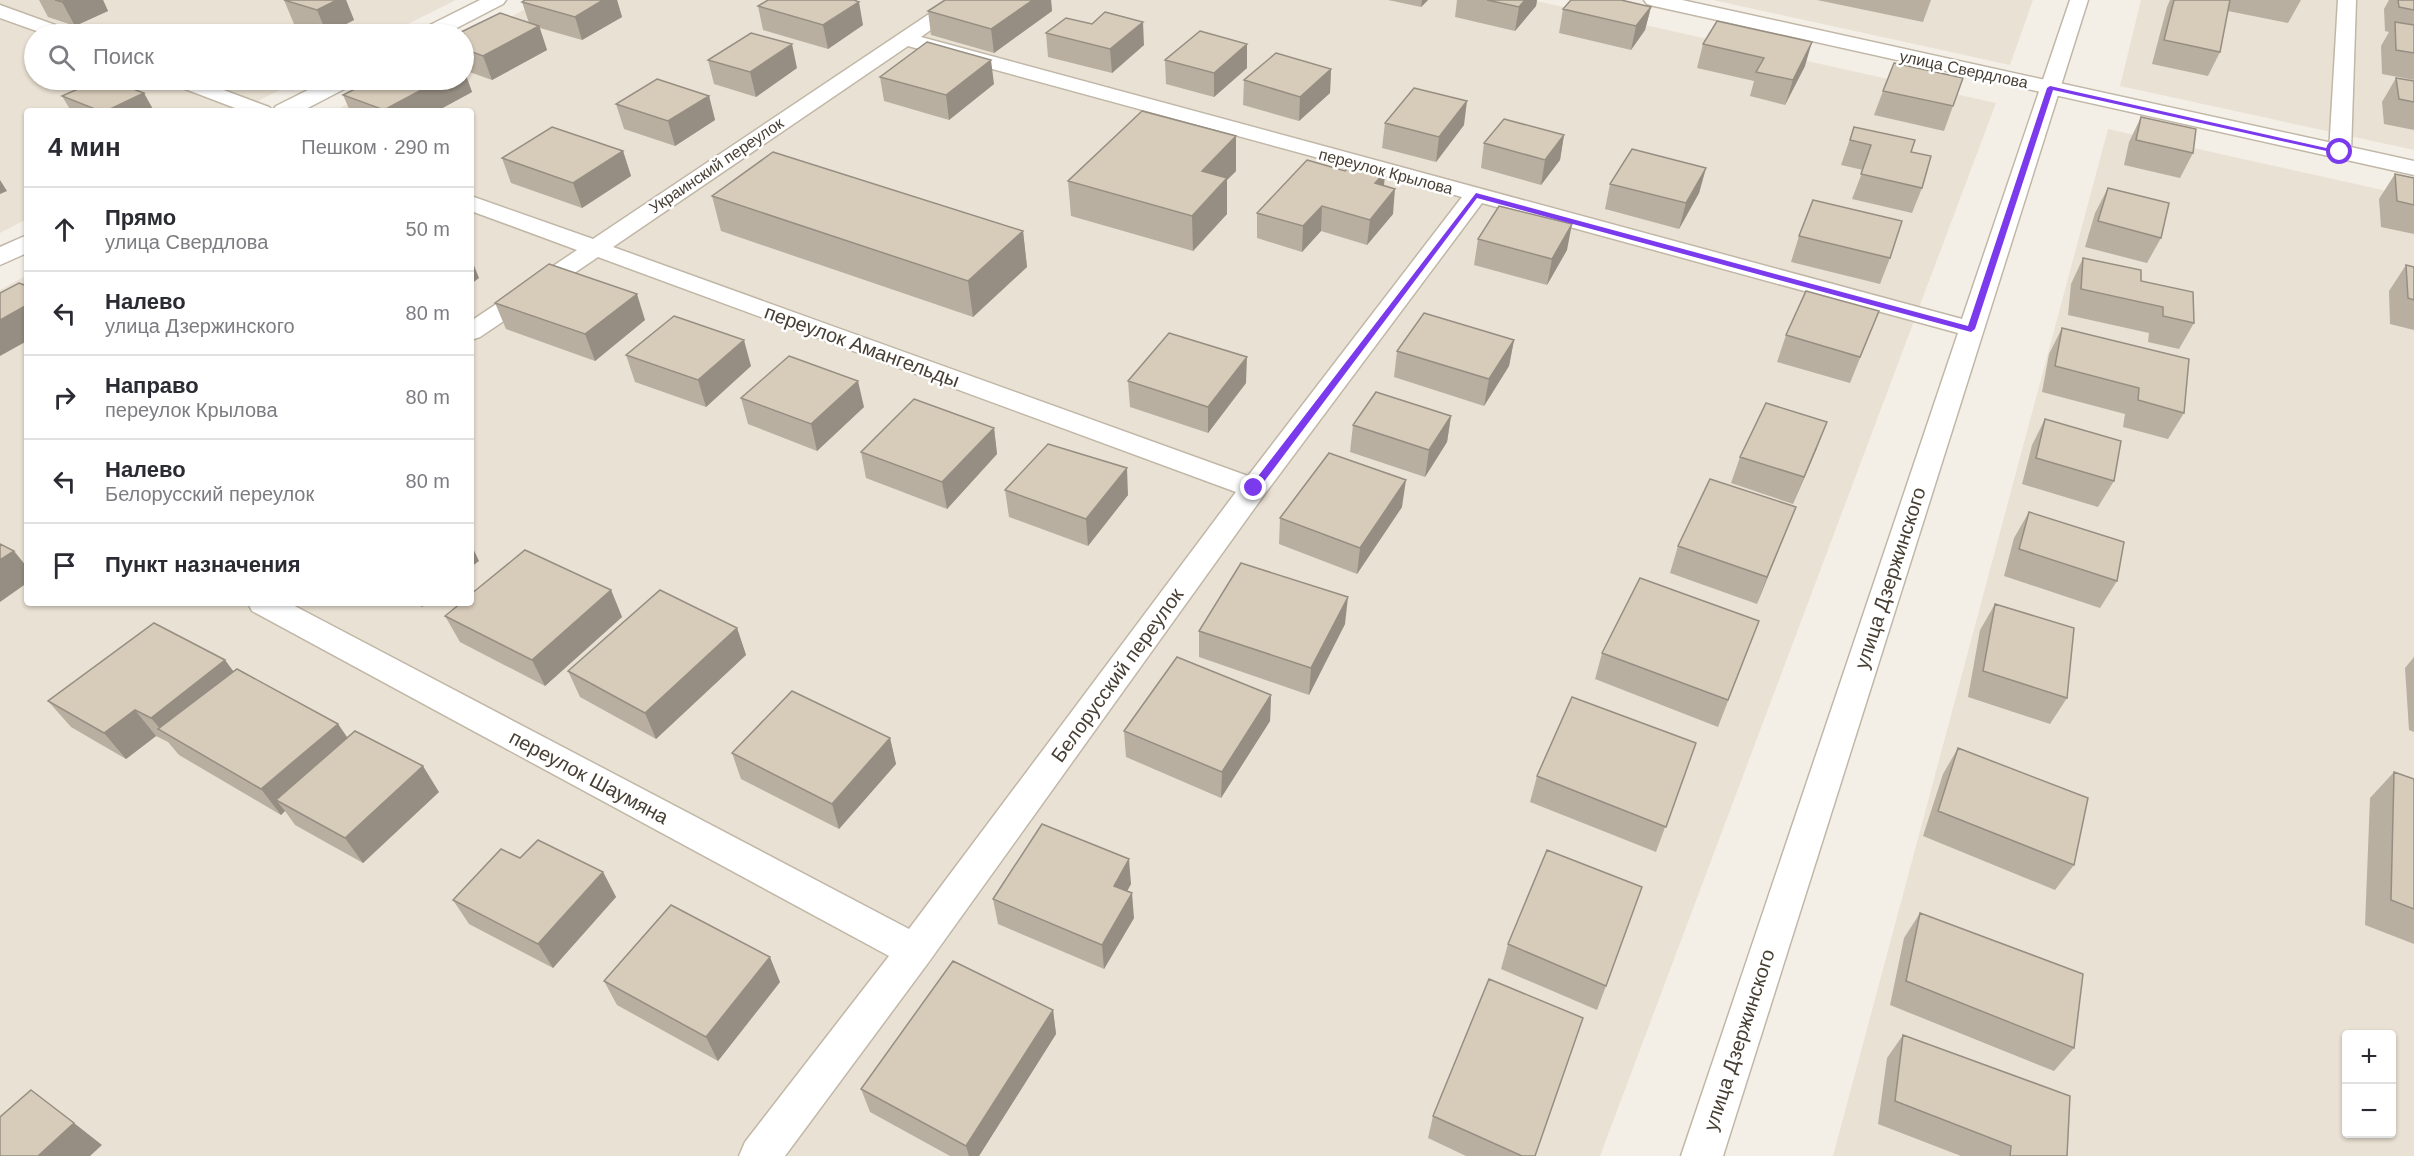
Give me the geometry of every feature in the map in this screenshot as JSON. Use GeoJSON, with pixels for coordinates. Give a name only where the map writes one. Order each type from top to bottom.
{"type":"FeatureCollection","features":[{"type":"Feature","properties":{"kind":"street"},"geometry":{"type":"LineString","coordinates":[[449,24],[496,0]]}},
{"type":"Feature","properties":{"kind":"street","name":"улица Свердлова"},"geometry":{"type":"LineString","coordinates":[[1654,0],[2414,168]]}},
{"type":"Feature","properties":{"kind":"street"},"geometry":{"type":"LineString","coordinates":[[290,108],[325,90]]}},
{"type":"Feature","properties":{"kind":"street"},"geometry":{"type":"LineString","coordinates":[[0,257],[24,245]]}},
{"type":"Feature","properties":{"kind":"lane"},"geometry":{"type":"LineString","coordinates":[[0,11],[29,0]]}},
{"type":"Feature","properties":{"kind":"lane","name":"Украинский переулок"},"geometry":{"type":"LineString","coordinates":[[474,330],[963,0]]}},
{"type":"Feature","properties":{"kind":"lane","name":"улица Дзержинского"},"geometry":{"type":"LineString","coordinates":[[1702,1156],[2079,0]]}},
{"type":"Feature","properties":{"kind":"lane"},"geometry":{"type":"LineString","coordinates":[[2340,152],[2347,0]]}},
{"type":"Feature","properties":{"kind":"lane"},"geometry":{"type":"LineString","coordinates":[[0,11],[35,24]]}},
{"type":"Feature","properties":{"kind":"lane","name":"переулок Крылова"},"geometry":{"type":"LineString","coordinates":[[906,39],[1971,329]]}},
{"type":"Feature","properties":{"kind":"lane"},"geometry":{"type":"LineString","coordinates":[[206,90],[254,108]]}},
{"type":"Feature","properties":{"kind":"lane","name":"Белорусский переулок"},"geometry":{"type":"LineString","coordinates":[[760,1156],[915,951],[1254,488],[1476,195]]}},
{"type":"Feature","properties":{"kind":"lane","name":"переулок Амангельды"},"geometry":{"type":"LineString","coordinates":[[474,204],[1254,488]]}},
{"type":"Feature","properties":{"kind":"lane","name":"переулок Шаумяна"},"geometry":{"type":"LineString","coordinates":[[269,606],[915,951]]}},
{"type":"Feature","properties":{"kind":"shaded area"},"geometry":{"type":"Polygon","coordinates":[[[0,0],[456,0],[408,24],[24,24],[24,90],[280,90],[244,108],[24,108],[24,221],[0,233],[0,0]]]}},
{"type":"Feature","properties":{"kind":"shaded area"},"geometry":{"type":"Polygon","coordinates":[[[542,0],[1532,0],[1996,103],[1600,1156],[0,1156],[0,290],[24,277],[24,606],[474,606],[474,108],[340,108],[374,90],[474,90],[474,37],[542,0]]]}},
{"type":"Feature","properties":{"kind":"shaded area"},"geometry":{"type":"Polygon","coordinates":[[[1713,0],[2033,0],[2010,65],[1713,0]]]}},
{"type":"Feature","properties":{"kind":"shaded area"},"geometry":{"type":"Polygon","coordinates":[[[2141,0],[2414,0],[2414,150],[2120,86],[2141,0]]]}},
{"type":"Feature","properties":{"kind":"shaded area"},"geometry":{"type":"Polygon","coordinates":[[[2108,129],[2414,197],[2414,1156],[1833,1156],[2108,129]]]}},
{"type":"Feature","properties":{"kind":"building"},"geometry":{"type":"Polygon","coordinates":[[[284,0],[337,0],[317,10],[284,0]]]}},
{"type":"Feature","properties":{"kind":"building"},"geometry":{"type":"Polygon","coordinates":[[[525,0],[603,0],[575,17],[522,2],[525,0]]]}},
{"type":"Feature","properties":{"kind":"building"},"geometry":{"type":"Polygon","coordinates":[[[768,0],[854,0],[859,2],[823,25],[758,6],[768,0]]]}},
{"type":"Feature","properties":{"kind":"building"},"geometry":{"type":"Polygon","coordinates":[[[945,0],[1033,0],[991,29],[928,11],[945,0]]]}},
{"type":"Feature","properties":{"kind":"building"},"geometry":{"type":"Polygon","coordinates":[[[1487,0],[1525,0],[1519,7],[1487,0]]]}},
{"type":"Feature","properties":{"kind":"building"},"geometry":{"type":"Polygon","coordinates":[[[1571,0],[1621,0],[1651,7],[1636,26],[1563,9],[1571,0]]]}},
{"type":"Feature","properties":{"kind":"building"},"geometry":{"type":"Polygon","coordinates":[[[2174,0],[2230,0],[2220,52],[2164,40],[2174,0]]]}},
{"type":"Feature","properties":{"kind":"building"},"geometry":{"type":"Polygon","coordinates":[[[2398,0],[2414,0],[2414,10],[2399,7],[2398,0]]]}},
{"type":"Feature","properties":{"kind":"building"},"geometry":{"type":"Polygon","coordinates":[[[1105,12],[1143,22],[1110,49],[1046,33],[1066,18],[1092,24],[1105,12]]]}},
{"type":"Feature","properties":{"kind":"building"},"geometry":{"type":"Polygon","coordinates":[[[500,13],[539,26],[483,56],[474,53],[474,26],[500,13]]]}},
{"type":"Feature","properties":{"kind":"building"},"geometry":{"type":"Polygon","coordinates":[[[1717,21],[1812,42],[1793,80],[1756,72],[1764,58],[1703,44],[1717,21]]]}},
{"type":"Feature","properties":{"kind":"building"},"geometry":{"type":"Polygon","coordinates":[[[2395,22],[2414,25],[2414,53],[2396,50],[2395,22]]]}},
{"type":"Feature","properties":{"kind":"building"},"geometry":{"type":"Polygon","coordinates":[[[1200,31],[1247,44],[1214,73],[1165,60],[1200,31]]]}},
{"type":"Feature","properties":{"kind":"building"},"geometry":{"type":"Polygon","coordinates":[[[751,33],[792,44],[750,72],[708,60],[751,33]]]}},
{"type":"Feature","properties":{"kind":"building"},"geometry":{"type":"Polygon","coordinates":[[[927,42],[991,60],[946,95],[880,77],[927,42]]]}},
{"type":"Feature","properties":{"kind":"building"},"geometry":{"type":"Polygon","coordinates":[[[1276,53],[1331,69],[1300,97],[1244,80],[1276,53]]]}},
{"type":"Feature","properties":{"kind":"building"},"geometry":{"type":"Polygon","coordinates":[[[1894,63],[1963,78],[1953,106],[1883,91],[1894,63]]]}},
{"type":"Feature","properties":{"kind":"building"},"geometry":{"type":"Polygon","coordinates":[[[2396,78],[2414,81],[2414,102],[2399,99],[2396,78]]]}},
{"type":"Feature","properties":{"kind":"building"},"geometry":{"type":"Polygon","coordinates":[[[657,79],[709,96],[668,121],[616,104],[657,79]]]}},
{"type":"Feature","properties":{"kind":"building"},"geometry":{"type":"Polygon","coordinates":[[[1414,88],[1467,101],[1439,137],[1385,123],[1414,88]]]}},
{"type":"Feature","properties":{"kind":"building"},"geometry":{"type":"Polygon","coordinates":[[[76,90],[136,90],[144,93],[112,108],[92,108],[62,96],[76,90]]]}},
{"type":"Feature","properties":{"kind":"building"},"geometry":{"type":"Polygon","coordinates":[[[353,90],[421,90],[388,108],[379,108],[343,95],[353,90]]]}},
{"type":"Feature","properties":{"kind":"building"},"geometry":{"type":"Polygon","coordinates":[[[1142,111],[1236,136],[1202,171],[1227,178],[1192,216],[1068,181],[1142,111]]]}},
{"type":"Feature","properties":{"kind":"building"},"geometry":{"type":"Polygon","coordinates":[[[2141,117],[2196,129],[2193,153],[2136,140],[2141,117]]]}},
{"type":"Feature","properties":{"kind":"building"},"geometry":{"type":"Polygon","coordinates":[[[1504,119],[1564,135],[1545,160],[1484,143],[1504,119]]]}},
{"type":"Feature","properties":{"kind":"building"},"geometry":{"type":"Polygon","coordinates":[[[552,127],[623,151],[573,183],[502,158],[552,127]]]}},
{"type":"Feature","properties":{"kind":"building"},"geometry":{"type":"Polygon","coordinates":[[[1854,127],[1915,140],[1911,152],[1931,156],[1922,188],[1861,174],[1871,145],[1850,140],[1854,127]]]}},
{"type":"Feature","properties":{"kind":"building"},"geometry":{"type":"Polygon","coordinates":[[[1632,149],[1706,168],[1686,203],[1610,184],[1632,149]]]}},
{"type":"Feature","properties":{"kind":"building"},"geometry":{"type":"Polygon","coordinates":[[[773,152],[1023,231],[968,281],[712,196],[773,152]]]}},
{"type":"Feature","properties":{"kind":"building"},"geometry":{"type":"Polygon","coordinates":[[[1307,160],[1345,171],[1352,163],[1385,172],[1375,183],[1395,189],[1370,220],[1322,206],[1303,226],[1257,213],[1307,160]]]}},
{"type":"Feature","properties":{"kind":"building"},"geometry":{"type":"Polygon","coordinates":[[[2395,174],[2414,178],[2414,205],[2397,201],[2395,174]]]}},
{"type":"Feature","properties":{"kind":"building"},"geometry":{"type":"Polygon","coordinates":[[[2108,188],[2169,203],[2161,238],[2098,221],[2108,188]]]}},
{"type":"Feature","properties":{"kind":"building"},"geometry":{"type":"Polygon","coordinates":[[[1813,200],[1902,221],[1890,258],[1799,236],[1813,200]]]}},
{"type":"Feature","properties":{"kind":"building"},"geometry":{"type":"Polygon","coordinates":[[[1499,206],[1572,224],[1552,259],[1478,239],[1499,206]]]}},
{"type":"Feature","properties":{"kind":"building"},"geometry":{"type":"Polygon","coordinates":[[[2083,258],[2141,270],[2141,281],[2193,292],[2194,323],[2163,316],[2163,307],[2081,289],[2083,258]]]}},
{"type":"Feature","properties":{"kind":"building"},"geometry":{"type":"Polygon","coordinates":[[[549,264],[637,294],[585,334],[495,303],[549,264]]]}},
{"type":"Feature","properties":{"kind":"building"},"geometry":{"type":"Polygon","coordinates":[[[2406,265],[2414,267],[2414,300],[2408,298],[2406,265]]]}},
{"type":"Feature","properties":{"kind":"building"},"geometry":{"type":"Polygon","coordinates":[[[19,283],[24,285],[24,307],[0,320],[0,293],[19,283]]]}},
{"type":"Feature","properties":{"kind":"building"},"geometry":{"type":"Polygon","coordinates":[[[1806,291],[1879,311],[1860,357],[1786,335],[1806,291]]]}},
{"type":"Feature","properties":{"kind":"building"},"geometry":{"type":"Polygon","coordinates":[[[1424,313],[1514,340],[1489,379],[1397,351],[1424,313]]]}},
{"type":"Feature","properties":{"kind":"building"},"geometry":{"type":"Polygon","coordinates":[[[674,316],[744,340],[698,380],[626,355],[674,316]]]}},
{"type":"Feature","properties":{"kind":"building"},"geometry":{"type":"Polygon","coordinates":[[[2062,328],[2189,359],[2184,413],[2138,400],[2139,388],[2055,366],[2062,328]]]}},
{"type":"Feature","properties":{"kind":"building"},"geometry":{"type":"Polygon","coordinates":[[[1169,333],[1247,357],[1208,407],[1128,381],[1169,333]]]}},
{"type":"Feature","properties":{"kind":"building"},"geometry":{"type":"Polygon","coordinates":[[[789,356],[858,381],[811,424],[741,398],[789,356]]]}},
{"type":"Feature","properties":{"kind":"building"},"geometry":{"type":"Polygon","coordinates":[[[1376,392],[1451,416],[1429,450],[1353,425],[1376,392]]]}},
{"type":"Feature","properties":{"kind":"building"},"geometry":{"type":"Polygon","coordinates":[[[914,399],[994,428],[942,482],[861,452],[914,399]]]}},
{"type":"Feature","properties":{"kind":"building"},"geometry":{"type":"Polygon","coordinates":[[[1766,403],[1827,422],[1804,477],[1740,457],[1766,403]]]}},
{"type":"Feature","properties":{"kind":"building"},"geometry":{"type":"Polygon","coordinates":[[[2045,419],[2121,441],[2114,481],[2036,458],[2045,419]]]}},
{"type":"Feature","properties":{"kind":"building"},"geometry":{"type":"Polygon","coordinates":[[[1048,444],[1127,468],[1086,519],[1005,490],[1048,444]]]}},
{"type":"Feature","properties":{"kind":"building"},"geometry":{"type":"Polygon","coordinates":[[[1329,453],[1406,480],[1360,548],[1280,518],[1329,453]]]}},
{"type":"Feature","properties":{"kind":"building"},"geometry":{"type":"Polygon","coordinates":[[[1710,479],[1796,507],[1767,577],[1678,546],[1710,479]]]}},
{"type":"Feature","properties":{"kind":"building"},"geometry":{"type":"Polygon","coordinates":[[[2029,512],[2124,542],[2117,581],[2019,549],[2029,512]]]}},
{"type":"Feature","properties":{"kind":"building"},"geometry":{"type":"Polygon","coordinates":[[[0,544],[14,551],[0,560],[0,544]]]}},
{"type":"Feature","properties":{"kind":"building"},"geometry":{"type":"Polygon","coordinates":[[[525,550],[611,590],[532,660],[445,616],[457,606],[474,606],[474,592],[525,550]]]}},
{"type":"Feature","properties":{"kind":"building"},"geometry":{"type":"Polygon","coordinates":[[[1241,563],[1348,597],[1311,668],[1199,631],[1241,563]]]}},
{"type":"Feature","properties":{"kind":"building"},"geometry":{"type":"Polygon","coordinates":[[[1640,578],[1759,621],[1728,700],[1602,653],[1640,578]]]}},
{"type":"Feature","properties":{"kind":"building"},"geometry":{"type":"Polygon","coordinates":[[[660,590],[737,628],[645,713],[568,671],[660,590]]]}},
{"type":"Feature","properties":{"kind":"building"},"geometry":{"type":"Polygon","coordinates":[[[1995,604],[2074,628],[2067,698],[1983,671],[1995,604]]]}},
{"type":"Feature","properties":{"kind":"building"},"geometry":{"type":"Polygon","coordinates":[[[154,623],[225,660],[151,718],[135,710],[104,733],[48,701],[154,623]]]}},
{"type":"Feature","properties":{"kind":"building"},"geometry":{"type":"Polygon","coordinates":[[[1177,657],[1271,695],[1222,772],[1124,731],[1177,657]]]}},
{"type":"Feature","properties":{"kind":"building"},"geometry":{"type":"Polygon","coordinates":[[[237,669],[338,724],[261,789],[158,729],[237,669]]]}},
{"type":"Feature","properties":{"kind":"building"},"geometry":{"type":"Polygon","coordinates":[[[792,691],[890,738],[832,804],[732,753],[792,691]]]}},
{"type":"Feature","properties":{"kind":"building"},"geometry":{"type":"Polygon","coordinates":[[[1572,697],[1696,743],[1666,827],[1537,776],[1572,697]]]}},
{"type":"Feature","properties":{"kind":"building"},"geometry":{"type":"Polygon","coordinates":[[[355,731],[423,766],[345,838],[276,800],[355,731]]]}},
{"type":"Feature","properties":{"kind":"building"},"geometry":{"type":"Polygon","coordinates":[[[1958,748],[2088,798],[2074,865],[1938,811],[1958,748]]]}},
{"type":"Feature","properties":{"kind":"building"},"geometry":{"type":"Polygon","coordinates":[[[2394,772],[2414,779],[2414,909],[2391,900],[2394,772]]]}},
{"type":"Feature","properties":{"kind":"building"},"geometry":{"type":"Polygon","coordinates":[[[1042,824],[1129,859],[1114,886],[1132,893],[1102,945],[993,899],[1042,824]]]}},
{"type":"Feature","properties":{"kind":"building"},"geometry":{"type":"Polygon","coordinates":[[[538,840],[603,872],[538,944],[453,900],[501,849],[520,858],[538,840]]]}},
{"type":"Feature","properties":{"kind":"building"},"geometry":{"type":"Polygon","coordinates":[[[1547,850],[1642,887],[1606,986],[1508,944],[1547,850]]]}},
{"type":"Feature","properties":{"kind":"building"},"geometry":{"type":"Polygon","coordinates":[[[671,905],[770,957],[706,1037],[604,981],[671,905]]]}},
{"type":"Feature","properties":{"kind":"building"},"geometry":{"type":"Polygon","coordinates":[[[1920,913],[2083,974],[2074,1048],[1906,981],[1920,913]]]}},
{"type":"Feature","properties":{"kind":"building"},"geometry":{"type":"Polygon","coordinates":[[[953,961],[1053,1010],[966,1146],[861,1089],[953,961]]]}},
{"type":"Feature","properties":{"kind":"building"},"geometry":{"type":"Polygon","coordinates":[[[1489,979],[1583,1018],[1535,1156],[1522,1156],[1433,1116],[1489,979]]]}},
{"type":"Feature","properties":{"kind":"building"},"geometry":{"type":"Polygon","coordinates":[[[1903,1035],[2070,1096],[2067,1156],[2010,1156],[2011,1146],[1895,1101],[1903,1035]]]}},
{"type":"Feature","properties":{"kind":"building"},"geometry":{"type":"Polygon","coordinates":[[[31,1090],[74,1123],[38,1156],[0,1156],[0,1117],[31,1090]]]}},
{"type":"Feature","properties":{"kind":"route"},"geometry":{"type":"LineString","coordinates":[[1254,488],[1476,195],[1971,329],[2050,88],[2340,152]]}}]}
